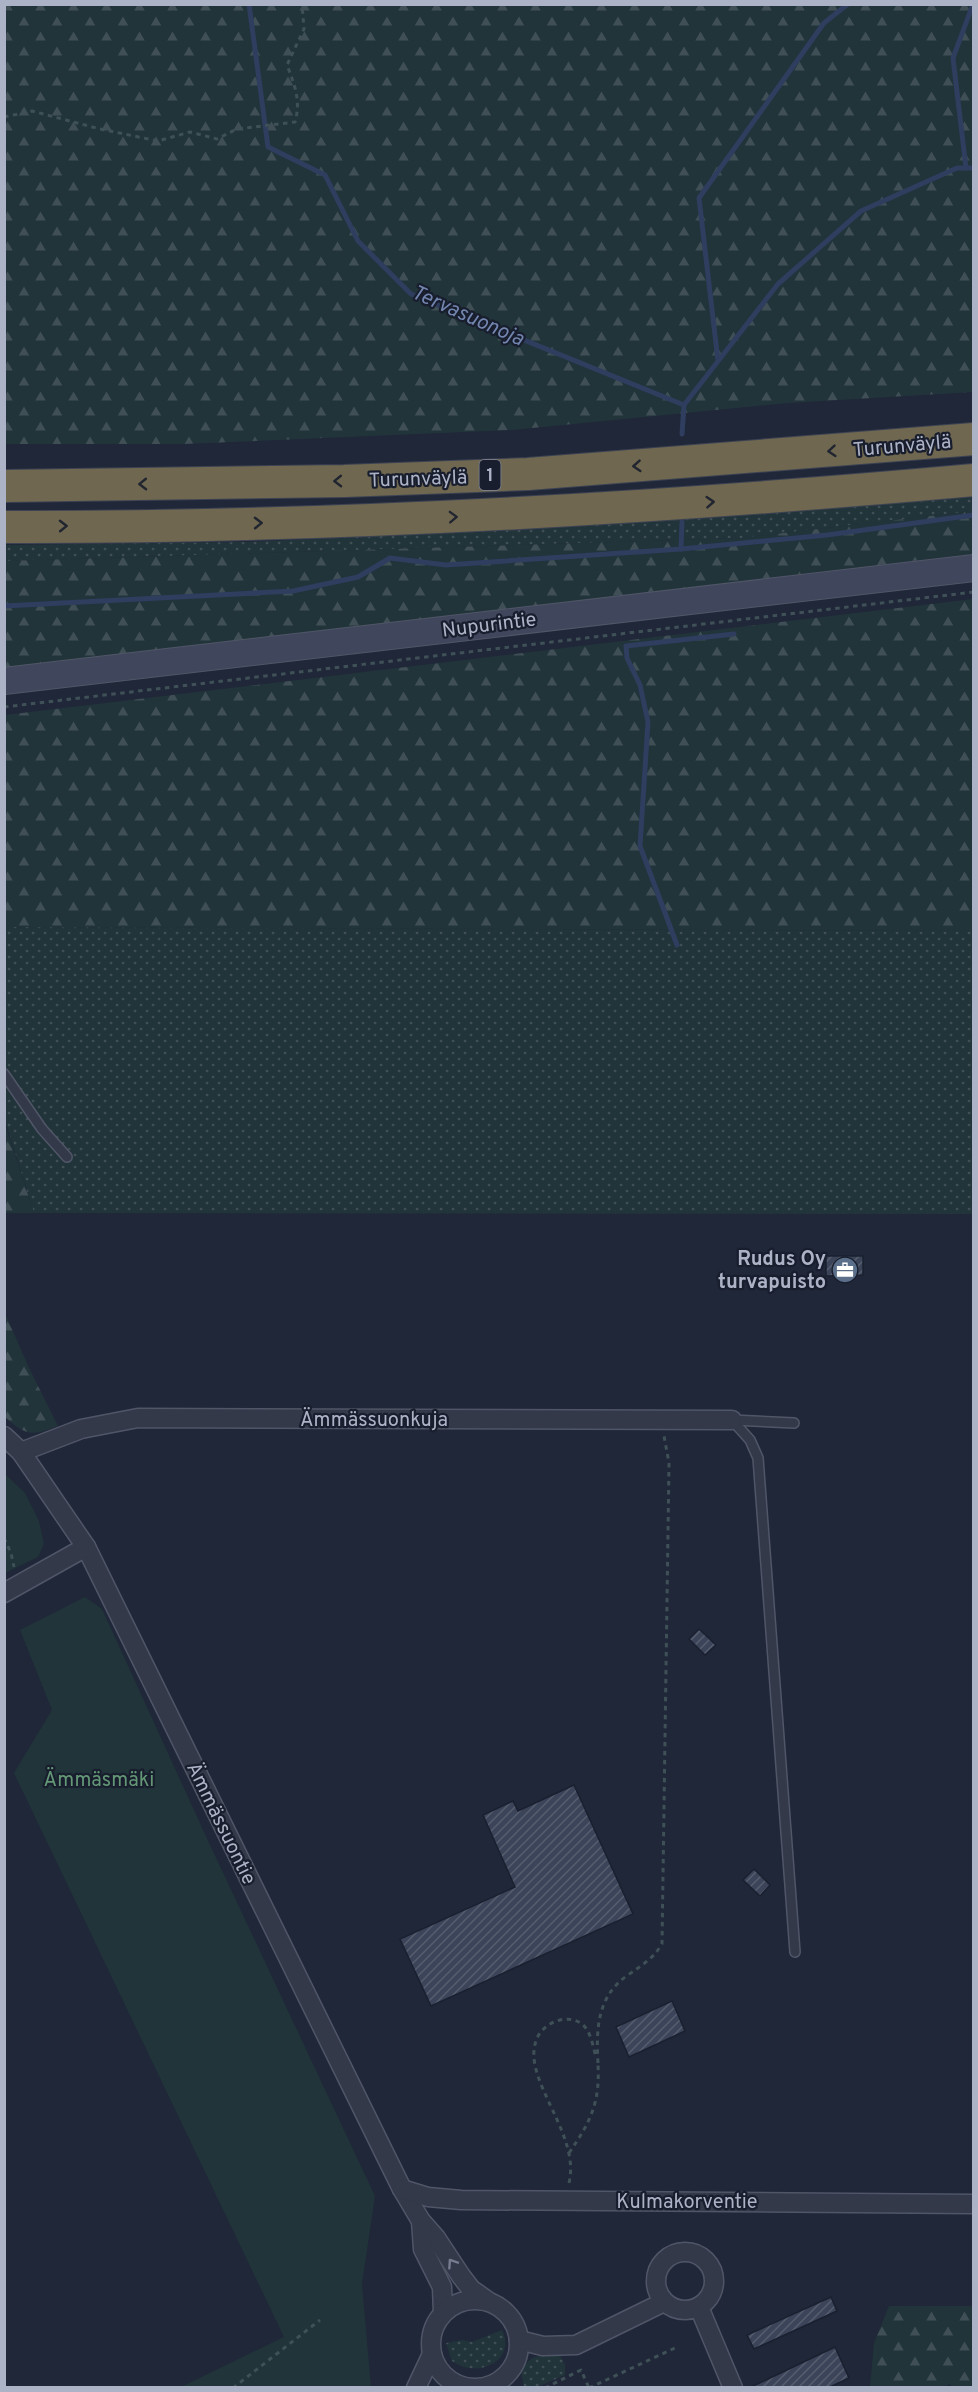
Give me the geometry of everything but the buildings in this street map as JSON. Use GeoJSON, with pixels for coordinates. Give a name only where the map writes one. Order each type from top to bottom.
{"type":"FeatureCollection","features":[{"type":"Feature","properties":{"kind":"highway","name":"Turunväylä"},"geometry":{"type":"LineString","coordinates":[[4,486],[345,481],[528,474],[974,439]]}},
{"type":"Feature","properties":{"kind":"highway","name":"Turunväylä"},"geometry":{"type":"LineString","coordinates":[[4,527],[338,521],[527,514],[809,495],[974,480]]}},
{"type":"Feature","properties":{"kind":"main road","name":"Nupurintie"},"geometry":{"type":"LineString","coordinates":[[4,681],[974,568]]}},
{"type":"Feature","properties":{"kind":"street","name":"Ämmässuonkuja"},"geometry":{"type":"LineString","coordinates":[[21,1452],[81,1429],[138,1418],[732,1420]]}},
{"type":"Feature","properties":{"kind":"street","name":"Ämmässuontie"},"geometry":{"type":"LineString","coordinates":[[4,1436],[21,1452],[86,1547],[402,2189],[421,2221],[436,2238],[471,2289],[488,2301]]}},
{"type":"Feature","properties":{"kind":"street"},"geometry":{"type":"LineString","coordinates":[[11,1590],[86,1547]]}},
{"type":"Feature","properties":{"kind":"street","name":"Kulmakorventie"},"geometry":{"type":"LineString","coordinates":[[402,2189],[428,2197],[461,2200],[974,2204]]}},
{"type":"Feature","properties":{"kind":"street","name":"Ämmässuontie"},"geometry":{"type":"LineString","coordinates":[[421,2221],[423,2249],[442,2287],[443,2313]]}},
{"type":"Feature","properties":{"kind":"street"},"geometry":{"type":"LineString","coordinates":[[685,2252],[703,2258],[713,2274],[712,2293],[699,2307],[681,2310],[672,2308],[664,2302],[656,2285],[660,2266],[667,2258],[685,2252]]}},
{"type":"Feature","properties":{"kind":"street"},"geometry":{"type":"LineString","coordinates":[[464,2301],[488,2301],[510,2315],[516,2327],[519,2340],[511,2380],[481,2387],[454,2386],[441,2371],[432,2354],[431,2339],[435,2325],[443,2313],[464,2301]]}},
{"type":"Feature","properties":{"kind":"street"},"geometry":{"type":"LineString","coordinates":[[519,2340],[543,2346],[576,2345],[664,2302]]}},
{"type":"Feature","properties":{"kind":"street"},"geometry":{"type":"LineString","coordinates":[[699,2307],[733,2388]]}},
{"type":"Feature","properties":{"kind":"street"},"geometry":{"type":"LineString","coordinates":[[416,2388],[432,2354]]}},
{"type":"Feature","properties":{"kind":"lane"},"geometry":{"type":"LineString","coordinates":[[4,1074],[42,1129],[67,1157]]}},
{"type":"Feature","properties":{"kind":"lane"},"geometry":{"type":"LineString","coordinates":[[732,1420],[794,1423]]}},
{"type":"Feature","properties":{"kind":"lane"},"geometry":{"type":"LineString","coordinates":[[732,1420],[750,1440],[758,1458],[795,1953]]}},
{"type":"Feature","properties":{"kind":"path"},"geometry":{"type":"LineString","coordinates":[[4,117],[32,111],[158,141],[190,132],[217,139],[237,129],[295,122],[299,108],[297,90],[287,65],[304,29],[302,4]]}},
{"type":"Feature","properties":{"kind":"path"},"geometry":{"type":"LineString","coordinates":[[4,707],[974,592]]}},
{"type":"Feature","properties":{"kind":"path"},"geometry":{"type":"LineString","coordinates":[[569,2153],[588,2124],[596,2106],[599,2087],[597,2037],[603,2004],[612,1989],[626,1976],[654,1957],[662,1944],[669,1463],[667,1444],[656,1421]]}},
{"type":"Feature","properties":{"kind":"path"},"geometry":{"type":"LineString","coordinates":[[4,1538],[11,1552],[11,1590]]}},
{"type":"Feature","properties":{"kind":"path"},"geometry":{"type":"LineString","coordinates":[[561,2200],[568,2189],[571,2176],[569,2153],[563,2132],[535,2066],[536,2041],[541,2030],[556,2021],[565,2019],[581,2023],[592,2043],[598,2063]]}},
{"type":"Feature","properties":{"kind":"path"},"geometry":{"type":"LineString","coordinates":[[233,2388],[320,2320]]}},
{"type":"Feature","properties":{"kind":"path"},"geometry":{"type":"LineString","coordinates":[[545,2388],[581,2370],[589,2388],[677,2347]]}},
{"type":"Feature","properties":{"kind":"green space"},"geometry":{"type":"Polygon","coordinates":[[[4,5],[973,5],[973,392],[788,403],[512,430],[183,444],[5,444],[4,5]]]}},
{"type":"Feature","properties":{"kind":"green space"},"geometry":{"type":"Polygon","coordinates":[[[974,497],[973,511],[741,538],[5,561],[4,545],[248,542],[523,529],[974,497]]]}},
{"type":"Feature","properties":{"kind":"green space"},"geometry":{"type":"Polygon","coordinates":[[[973,511],[973,554],[5,668],[4,561],[741,538],[973,511]]]}},
{"type":"Feature","properties":{"kind":"green space"},"geometry":{"type":"Polygon","coordinates":[[[973,599],[973,931],[5,927],[5,715],[973,599]]]}},
{"type":"Feature","properties":{"kind":"green space"},"geometry":{"type":"Polygon","coordinates":[[[5,927],[973,931],[973,1214],[34,1213],[5,1121],[5,927]]]}},
{"type":"Feature","properties":{"kind":"green space"},"geometry":{"type":"Polygon","coordinates":[[[4,1121],[34,1213],[5,1213],[4,1121]]]}},
{"type":"Feature","properties":{"kind":"green space"},"geometry":{"type":"Polygon","coordinates":[[[5,1313],[58,1426],[35,1433],[29,1432],[18,1428],[5,1417],[5,1313]]]}},
{"type":"Feature","properties":{"kind":"green space"},"geometry":{"type":"Polygon","coordinates":[[[4,1473],[25,1493],[39,1521],[44,1544],[38,1557],[5,1573],[4,1473]]]}},
{"type":"Feature","properties":{"kind":"green space","name":"Ämmäsmäki"},"geometry":{"type":"Polygon","coordinates":[[[85,1597],[102,1609],[375,2196],[362,2284],[371,2387],[181,2387],[284,2337],[14,1773],[52,1710],[20,1630],[85,1597]]]}},
{"type":"Feature","properties":{"kind":"green space"},"geometry":{"type":"Polygon","coordinates":[[[889,2306],[973,2306],[973,2387],[952,2387],[950,2384],[941,2388],[870,2387],[874,2343],[889,2306]]]}},
{"type":"Feature","properties":{"kind":"green space"},"geometry":{"type":"Polygon","coordinates":[[[502,2330],[505,2341],[504,2350],[500,2358],[492,2364],[473,2368],[452,2361],[446,2343],[463,2340],[472,2342],[502,2330]]]}},
{"type":"Feature","properties":{"kind":"green space"},"geometry":{"type":"Polygon","coordinates":[[[559,2353],[565,2365],[565,2375],[537,2387],[524,2388],[521,2371],[528,2362],[542,2355],[559,2353]]]}},
{"type":"Feature","properties":{"kind":"waterway","name":"Tervasuonoja"},"geometry":{"type":"LineString","coordinates":[[249,4],[268,147],[325,175],[358,241],[411,294],[684,405]]}},
{"type":"Feature","properties":{"kind":"waterway"},"geometry":{"type":"LineString","coordinates":[[718,361],[699,198],[824,23],[848,4]]}},
{"type":"Feature","properties":{"kind":"waterway"},"geometry":{"type":"LineString","coordinates":[[966,168],[953,58],[973,4]]}},
{"type":"Feature","properties":{"kind":"waterway"},"geometry":{"type":"LineString","coordinates":[[684,405],[778,284],[861,211],[957,168],[974,168]]}},
{"type":"Feature","properties":{"kind":"waterway"},"geometry":{"type":"LineString","coordinates":[[682,434],[684,405]]}},
{"type":"Feature","properties":{"kind":"waterway"},"geometry":{"type":"LineString","coordinates":[[4,606],[293,591],[358,577],[390,558],[446,565],[681,549],[827,535],[974,515]]}},
{"type":"Feature","properties":{"kind":"waterway"},"geometry":{"type":"LineString","coordinates":[[681,549],[682,522]]}},
{"type":"Feature","properties":{"kind":"waterway"},"geometry":{"type":"LineString","coordinates":[[677,945],[640,846],[648,722],[640,685],[627,658],[626,646],[734,634]]}},
{"type":"Feature","properties":{"kind":"place","name":"Rudus Oy turvapuisto"},"geometry":{"type":"Point","coordinates":[845,1270]}}]}
